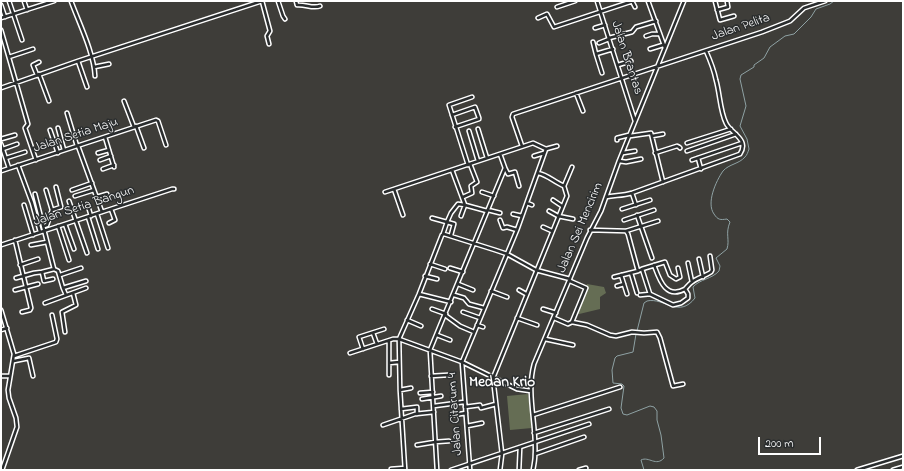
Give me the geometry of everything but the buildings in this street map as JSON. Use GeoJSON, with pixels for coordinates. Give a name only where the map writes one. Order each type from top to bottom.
{"type":"FeatureCollection","features":[{"type":"Feature","properties":{"kind":"street"},"geometry":{"type":"LineString","coordinates":[[9,1],[22,40]]}},
{"type":"Feature","properties":{"kind":"street"},"geometry":{"type":"LineString","coordinates":[[24,1],[27,10]]}},
{"type":"Feature","properties":{"kind":"street"},"geometry":{"type":"LineString","coordinates":[[1,18],[53,1]]}},
{"type":"Feature","properties":{"kind":"street"},"geometry":{"type":"LineString","coordinates":[[71,1],[92,56],[95,76]]}},
{"type":"Feature","properties":{"kind":"street"},"geometry":{"type":"LineString","coordinates":[[1,88],[78,60],[262,1],[270,29],[267,36],[269,44]]}},
{"type":"Feature","properties":{"kind":"street"},"geometry":{"type":"LineString","coordinates":[[278,1],[285,19]]}},
{"type":"Feature","properties":{"kind":"street"},"geometry":{"type":"LineString","coordinates":[[296,1],[297,5],[304,4],[317,7],[320,6]]}},
{"type":"Feature","properties":{"kind":"street"},"geometry":{"type":"LineString","coordinates":[[558,7],[575,1]]}},
{"type":"Feature","properties":{"kind":"street","name":"Jalan Brantas"},"geometry":{"type":"LineString","coordinates":[[597,1],[636,121]]}},
{"type":"Feature","properties":{"kind":"street"},"geometry":{"type":"LineString","coordinates":[[538,18],[547,14],[554,27],[633,1],[635,7]]}},
{"type":"Feature","properties":{"kind":"street"},"geometry":{"type":"LineString","coordinates":[[648,1],[665,48]]}},
{"type":"Feature","properties":{"kind":"street"},"geometry":{"type":"LineString","coordinates":[[715,1],[720,20],[734,16]]}},
{"type":"Feature","properties":{"kind":"street"},"geometry":{"type":"LineString","coordinates":[[717,10],[728,7],[727,1]]}},
{"type":"Feature","properties":{"kind":"street","name":"Jalan Pelita"},"geometry":{"type":"LineString","coordinates":[[522,146],[512,117],[513,114],[706,51],[786,23],[794,18],[804,8],[826,1]]}},
{"type":"Feature","properties":{"kind":"street","name":"Jalan Sei Mencirim"},"geometry":{"type":"LineString","coordinates":[[533,470],[535,442],[531,391],[532,371],[590,230],[601,211],[619,161],[683,3]]}},
{"type":"Feature","properties":{"kind":"street"},"geometry":{"type":"LineString","coordinates":[[1,5],[5,17]]}},
{"type":"Feature","properties":{"kind":"street"},"geometry":{"type":"LineString","coordinates":[[599,43],[632,32],[636,27],[656,21]]}},
{"type":"Feature","properties":{"kind":"street"},"geometry":{"type":"LineString","coordinates":[[595,28],[605,25]]}},
{"type":"Feature","properties":{"kind":"street"},"geometry":{"type":"LineString","coordinates":[[1,30],[28,124],[25,128],[36,160]]}},
{"type":"Feature","properties":{"kind":"street"},"geometry":{"type":"LineString","coordinates":[[646,36],[652,34],[660,35]]}},
{"type":"Feature","properties":{"kind":"street"},"geometry":{"type":"LineString","coordinates":[[592,42],[602,73]]}},
{"type":"Feature","properties":{"kind":"street"},"geometry":{"type":"LineString","coordinates":[[650,49],[663,44]]}},
{"type":"Feature","properties":{"kind":"street"},"geometry":{"type":"LineString","coordinates":[[9,57],[33,49]]}},
{"type":"Feature","properties":{"kind":"street"},"geometry":{"type":"LineString","coordinates":[[596,54],[613,49]]}},
{"type":"Feature","properties":{"kind":"street"},"geometry":{"type":"LineString","coordinates":[[606,197],[632,193],[702,169],[740,154],[742,150],[742,143],[731,128],[726,125],[716,79],[706,51]]}},
{"type":"Feature","properties":{"kind":"street"},"geometry":{"type":"LineString","coordinates":[[78,60],[87,87]]}},
{"type":"Feature","properties":{"kind":"street"},"geometry":{"type":"LineString","coordinates":[[618,65],[631,61]]}},
{"type":"Feature","properties":{"kind":"street"},"geometry":{"type":"LineString","coordinates":[[39,62],[33,65],[49,101]]}},
{"type":"Feature","properties":{"kind":"street"},"geometry":{"type":"LineString","coordinates":[[94,67],[109,64]]}},
{"type":"Feature","properties":{"kind":"street"},"geometry":{"type":"LineString","coordinates":[[576,93],[583,111]]}},
{"type":"Feature","properties":{"kind":"street"},"geometry":{"type":"LineString","coordinates":[[463,196],[472,193],[471,186],[476,183],[455,127],[449,104],[472,97]]}},
{"type":"Feature","properties":{"kind":"street"},"geometry":{"type":"LineString","coordinates":[[124,101],[144,148]]}},
{"type":"Feature","properties":{"kind":"street"},"geometry":{"type":"LineString","coordinates":[[452,116],[475,107],[479,118],[455,127]]}},
{"type":"Feature","properties":{"kind":"street"},"geometry":{"type":"LineString","coordinates":[[67,113],[77,146],[102,212]]}},
{"type":"Feature","properties":{"kind":"street","name":"Jalan Setia Maju"},"geometry":{"type":"LineString","coordinates":[[1,171],[157,121],[166,145]]}},
{"type":"Feature","properties":{"kind":"street"},"geometry":{"type":"LineString","coordinates":[[58,128],[64,150]]}},
{"type":"Feature","properties":{"kind":"street"},"geometry":{"type":"LineString","coordinates":[[686,143],[731,128]]}},
{"type":"Feature","properties":{"kind":"street"},"geometry":{"type":"LineString","coordinates":[[478,129],[487,158]]}},
{"type":"Feature","properties":{"kind":"street"},"geometry":{"type":"LineString","coordinates":[[50,130],[58,153]]}},
{"type":"Feature","properties":{"kind":"street"},"geometry":{"type":"LineString","coordinates":[[469,131],[478,161]]}},
{"type":"Feature","properties":{"kind":"street"},"geometry":{"type":"LineString","coordinates":[[617,140],[617,138],[650,133],[652,136],[663,134]]}},
{"type":"Feature","properties":{"kind":"street"},"geometry":{"type":"LineString","coordinates":[[687,151],[736,134]]}},
{"type":"Feature","properties":{"kind":"street"},"geometry":{"type":"LineString","coordinates":[[1,139],[15,135]]}},
{"type":"Feature","properties":{"kind":"street"},"geometry":{"type":"LineString","coordinates":[[652,136],[663,182]]}},
{"type":"Feature","properties":{"kind":"street"},"geometry":{"type":"LineString","coordinates":[[103,169],[114,166],[105,137]]}},
{"type":"Feature","properties":{"kind":"street"},"geometry":{"type":"LineString","coordinates":[[385,192],[522,146],[535,143],[546,149],[557,146]]}},
{"type":"Feature","properties":{"kind":"street"},"geometry":{"type":"LineString","coordinates":[[692,160],[742,143]]}},
{"type":"Feature","properties":{"kind":"street"},"geometry":{"type":"LineString","coordinates":[[1,144],[9,168]]}},
{"type":"Feature","properties":{"kind":"street"},"geometry":{"type":"LineString","coordinates":[[3,149],[17,144]]}},
{"type":"Feature","properties":{"kind":"street"},"geometry":{"type":"LineString","coordinates":[[655,153],[678,146],[680,148]]}},
{"type":"Feature","properties":{"kind":"street"},"geometry":{"type":"LineString","coordinates":[[462,362],[517,230],[546,149]]}},
{"type":"Feature","properties":{"kind":"street"},"geometry":{"type":"LineString","coordinates":[[98,154],[109,150]]}},
{"type":"Feature","properties":{"kind":"street"},"geometry":{"type":"LineString","coordinates":[[623,153],[635,151]]}},
{"type":"Feature","properties":{"kind":"street"},"geometry":{"type":"LineString","coordinates":[[6,158],[25,152]]}},
{"type":"Feature","properties":{"kind":"street"},"geometry":{"type":"LineString","coordinates":[[534,156],[544,153]]}},
{"type":"Feature","properties":{"kind":"street"},"geometry":{"type":"LineString","coordinates":[[500,154],[508,174],[515,172],[519,186]]}},
{"type":"Feature","properties":{"kind":"street"},"geometry":{"type":"LineString","coordinates":[[100,160],[111,156]]}},
{"type":"Feature","properties":{"kind":"street"},"geometry":{"type":"LineString","coordinates":[[698,158],[702,169]]}},
{"type":"Feature","properties":{"kind":"street"},"geometry":{"type":"LineString","coordinates":[[619,161],[626,162],[641,159]]}},
{"type":"Feature","properties":{"kind":"street"},"geometry":{"type":"LineString","coordinates":[[18,165],[32,203],[40,232]]}},
{"type":"Feature","properties":{"kind":"street"},"geometry":{"type":"LineString","coordinates":[[500,470],[502,454],[493,378],[567,196],[564,186],[572,167]]}},
{"type":"Feature","properties":{"kind":"street"},"geometry":{"type":"LineString","coordinates":[[437,470],[430,350],[454,295],[505,168]]}},
{"type":"Feature","properties":{"kind":"street"},"geometry":{"type":"LineString","coordinates":[[452,170],[465,204],[462,216]]}},
{"type":"Feature","properties":{"kind":"street"},"geometry":{"type":"LineString","coordinates":[[538,173],[547,175],[564,186]]}},
{"type":"Feature","properties":{"kind":"street"},"geometry":{"type":"LineString","coordinates":[[72,190],[92,183]]}},
{"type":"Feature","properties":{"kind":"street"},"geometry":{"type":"LineString","coordinates":[[52,210],[61,207],[56,187]]}},
{"type":"Feature","properties":{"kind":"street","name":"Jalan Setia Bangun"},"geometry":{"type":"LineString","coordinates":[[1,245],[172,188],[174,189]]}},
{"type":"Feature","properties":{"kind":"street"},"geometry":{"type":"LineString","coordinates":[[394,189],[403,215]]}},
{"type":"Feature","properties":{"kind":"street"},"geometry":{"type":"LineString","coordinates":[[44,226],[48,225],[52,210],[46,190]]}},
{"type":"Feature","properties":{"kind":"street"},"geometry":{"type":"LineString","coordinates":[[75,196],[94,190]]}},
{"type":"Feature","properties":{"kind":"street"},"geometry":{"type":"LineString","coordinates":[[482,192],[494,196]]}},
{"type":"Feature","properties":{"kind":"street"},"geometry":{"type":"LineString","coordinates":[[632,193],[636,205]]}},
{"type":"Feature","properties":{"kind":"street"},"geometry":{"type":"LineString","coordinates":[[35,194],[54,268],[60,275],[66,295]]}},
{"type":"Feature","properties":{"kind":"street"},"geometry":{"type":"LineString","coordinates":[[97,197],[107,194]]}},
{"type":"Feature","properties":{"kind":"street"},"geometry":{"type":"LineString","coordinates":[[552,200],[562,206]]}},
{"type":"Feature","properties":{"kind":"street"},"geometry":{"type":"LineString","coordinates":[[622,209],[650,200]]}},
{"type":"Feature","properties":{"kind":"street"},"geometry":{"type":"LineString","coordinates":[[69,201],[87,253]]}},
{"type":"Feature","properties":{"kind":"street"},"geometry":{"type":"LineString","coordinates":[[527,203],[532,205]]}},
{"type":"Feature","properties":{"kind":"street"},"geometry":{"type":"LineString","coordinates":[[391,469],[405,469],[400,390],[399,339],[447,222],[457,204],[465,204],[500,214]]}},
{"type":"Feature","properties":{"kind":"street"},"geometry":{"type":"LineString","coordinates":[[24,205],[33,235]]}},
{"type":"Feature","properties":{"kind":"street"},"geometry":{"type":"LineString","coordinates":[[88,206],[98,249]]}},
{"type":"Feature","properties":{"kind":"street"},"geometry":{"type":"LineString","coordinates":[[109,223],[115,220],[111,209]]}},
{"type":"Feature","properties":{"kind":"street"},"geometry":{"type":"LineString","coordinates":[[624,220],[654,210]]}},
{"type":"Feature","properties":{"kind":"street"},"geometry":{"type":"LineString","coordinates":[[549,211],[558,216],[573,220]]}},
{"type":"Feature","properties":{"kind":"street"},"geometry":{"type":"LineString","coordinates":[[97,214],[108,248]]}},
{"type":"Feature","properties":{"kind":"street"},"geometry":{"type":"LineString","coordinates":[[513,214],[522,216]]}},
{"type":"Feature","properties":{"kind":"street"},"geometry":{"type":"LineString","coordinates":[[637,215],[652,258]]}},
{"type":"Feature","properties":{"kind":"street"},"geometry":{"type":"LineString","coordinates":[[432,218],[454,224],[451,235]]}},
{"type":"Feature","properties":{"kind":"street"},"geometry":{"type":"LineString","coordinates":[[500,220],[503,228],[508,227],[517,230]]}},
{"type":"Feature","properties":{"kind":"street"},"geometry":{"type":"LineString","coordinates":[[590,230],[626,231],[658,221]]}},
{"type":"Feature","properties":{"kind":"street"},"geometry":{"type":"LineString","coordinates":[[65,224],[74,249]]}},
{"type":"Feature","properties":{"kind":"street"},"geometry":{"type":"LineString","coordinates":[[58,226],[69,260]]}},
{"type":"Feature","properties":{"kind":"street"},"geometry":{"type":"LineString","coordinates":[[543,227],[552,231]]}},
{"type":"Feature","properties":{"kind":"street"},"geometry":{"type":"LineString","coordinates":[[626,231],[638,270]]}},
{"type":"Feature","properties":{"kind":"street"},"geometry":{"type":"LineString","coordinates":[[443,234],[475,242],[507,254],[536,270],[570,280],[586,288],[572,322]]}},
{"type":"Feature","properties":{"kind":"street"},"geometry":{"type":"LineString","coordinates":[[15,240],[31,308],[30,310],[22,312]]}},
{"type":"Feature","properties":{"kind":"street"},"geometry":{"type":"LineString","coordinates":[[31,245],[47,242]]}},
{"type":"Feature","properties":{"kind":"street"},"geometry":{"type":"LineString","coordinates":[[654,265],[662,285],[674,292],[685,288],[692,282],[712,271],[710,256]]}},
{"type":"Feature","properties":{"kind":"street"},"geometry":{"type":"LineString","coordinates":[[20,265],[38,259]]}},
{"type":"Feature","properties":{"kind":"street"},"geometry":{"type":"LineString","coordinates":[[699,259],[703,277]]}},
{"type":"Feature","properties":{"kind":"street"},"geometry":{"type":"LineString","coordinates":[[614,277],[665,262],[670,275],[676,279],[680,277],[678,268]]}},
{"type":"Feature","properties":{"kind":"street"},"geometry":{"type":"LineString","coordinates":[[688,263],[692,282]]}},
{"type":"Feature","properties":{"kind":"street"},"geometry":{"type":"LineString","coordinates":[[430,264],[445,269]]}},
{"type":"Feature","properties":{"kind":"street"},"geometry":{"type":"LineString","coordinates":[[16,278],[54,268]]}},
{"type":"Feature","properties":{"kind":"street"},"geometry":{"type":"LineString","coordinates":[[60,275],[81,268]]}},
{"type":"Feature","properties":{"kind":"street"},"geometry":{"type":"LineString","coordinates":[[450,268],[463,272]]}},
{"type":"Feature","properties":{"kind":"street"},"geometry":{"type":"LineString","coordinates":[[642,269],[650,294]]}},
{"type":"Feature","properties":{"kind":"street"},"geometry":{"type":"LineString","coordinates":[[42,272],[43,281],[53,278]]}},
{"type":"Feature","properties":{"kind":"street"},"geometry":{"type":"LineString","coordinates":[[631,272],[637,293]]}},
{"type":"Feature","properties":{"kind":"street"},"geometry":{"type":"LineString","coordinates":[[621,275],[627,294]]}},
{"type":"Feature","properties":{"kind":"street"},"geometry":{"type":"LineString","coordinates":[[425,276],[437,279]]}},
{"type":"Feature","properties":{"kind":"street"},"geometry":{"type":"LineString","coordinates":[[63,288],[86,281]]}},
{"type":"Feature","properties":{"kind":"street"},"geometry":{"type":"LineString","coordinates":[[15,290],[38,284]]}},
{"type":"Feature","properties":{"kind":"street"},"geometry":{"type":"LineString","coordinates":[[458,284],[473,290]]}},
{"type":"Feature","properties":{"kind":"street"},"geometry":{"type":"LineString","coordinates":[[617,286],[624,284]]}},
{"type":"Feature","properties":{"kind":"street"},"geometry":{"type":"LineString","coordinates":[[45,303],[86,288]]}},
{"type":"Feature","properties":{"kind":"street"},"geometry":{"type":"LineString","coordinates":[[640,295],[650,294],[673,305],[681,303],[688,298],[685,288]]}},
{"type":"Feature","properties":{"kind":"street"},"geometry":{"type":"LineString","coordinates":[[519,290],[526,294]]}},
{"type":"Feature","properties":{"kind":"street"},"geometry":{"type":"LineString","coordinates":[[491,291],[507,297]]}},
{"type":"Feature","properties":{"kind":"street"},"geometry":{"type":"LineString","coordinates":[[65,332],[62,312],[76,306],[73,293]]}},
{"type":"Feature","properties":{"kind":"street"},"geometry":{"type":"LineString","coordinates":[[418,294],[451,302]]}},
{"type":"Feature","properties":{"kind":"street"},"geometry":{"type":"LineString","coordinates":[[454,295],[464,298],[469,304],[484,308]]}},
{"type":"Feature","properties":{"kind":"street"},"geometry":{"type":"LineString","coordinates":[[432,309],[445,314],[462,328],[474,332]]}},
{"type":"Feature","properties":{"kind":"street"},"geometry":{"type":"LineString","coordinates":[[543,309],[556,313]]}},
{"type":"Feature","properties":{"kind":"street"},"geometry":{"type":"LineString","coordinates":[[1,310],[14,349],[14,361],[10,376],[8,394],[16,416],[17,427],[2,470]]}},
{"type":"Feature","properties":{"kind":"street"},"geometry":{"type":"LineString","coordinates":[[463,312],[480,318]]}},
{"type":"Feature","properties":{"kind":"street"},"geometry":{"type":"LineString","coordinates":[[14,356],[56,342],[57,339],[52,316]]}},
{"type":"Feature","properties":{"kind":"street"},"geometry":{"type":"LineString","coordinates":[[517,318],[537,325]]}},
{"type":"Feature","properties":{"kind":"street"},"geometry":{"type":"LineString","coordinates":[[554,318],[568,324],[572,322],[587,325],[616,336],[636,332],[658,332],[673,386],[683,384]]}},
{"type":"Feature","properties":{"kind":"street"},"geometry":{"type":"LineString","coordinates":[[407,320],[422,326]]}},
{"type":"Feature","properties":{"kind":"street"},"geometry":{"type":"LineString","coordinates":[[477,324],[483,327]]}},
{"type":"Feature","properties":{"kind":"street"},"geometry":{"type":"LineString","coordinates":[[1,330],[7,328]]}},
{"type":"Feature","properties":{"kind":"street"},"geometry":{"type":"LineString","coordinates":[[363,349],[359,337],[384,330]]}},
{"type":"Feature","properties":{"kind":"street"},"geometry":{"type":"LineString","coordinates":[[373,333],[377,344]]}},
{"type":"Feature","properties":{"kind":"street"},"geometry":{"type":"LineString","coordinates":[[437,335],[450,340]]}},
{"type":"Feature","properties":{"kind":"street"},"geometry":{"type":"LineString","coordinates":[[545,338],[574,345]]}},
{"type":"Feature","properties":{"kind":"street"},"geometry":{"type":"LineString","coordinates":[[350,353],[377,344],[399,339],[462,362],[517,389],[531,391]]}},
{"type":"Feature","properties":{"kind":"street"},"geometry":{"type":"LineString","coordinates":[[389,341],[389,375]]}},
{"type":"Feature","properties":{"kind":"street"},"geometry":{"type":"LineString","coordinates":[[14,361],[29,358],[32,376]]}},
{"type":"Feature","properties":{"kind":"street"},"geometry":{"type":"LineString","coordinates":[[389,363],[399,362]]}},
{"type":"Feature","properties":{"kind":"street","name":"Jalan Citarum 4"},"geometry":{"type":"LineString","coordinates":[[462,362],[470,470]]}},
{"type":"Feature","properties":{"kind":"street"},"geometry":{"type":"LineString","coordinates":[[431,376],[448,374]]}},
{"type":"Feature","properties":{"kind":"street"},"geometry":{"type":"LineString","coordinates":[[1,376],[10,376]]}},
{"type":"Feature","properties":{"kind":"street"},"geometry":{"type":"LineString","coordinates":[[533,415],[620,387]]}},
{"type":"Feature","properties":{"kind":"street"},"geometry":{"type":"LineString","coordinates":[[400,390],[411,388]]}},
{"type":"Feature","properties":{"kind":"street"},"geometry":{"type":"LineString","coordinates":[[420,393],[432,392]]}},
{"type":"Feature","properties":{"kind":"street"},"geometry":{"type":"LineString","coordinates":[[422,399],[441,396]]}},
{"type":"Feature","properties":{"kind":"street"},"geometry":{"type":"LineString","coordinates":[[434,406],[464,402]]}},
{"type":"Feature","properties":{"kind":"street"},"geometry":{"type":"LineString","coordinates":[[465,407],[480,405],[481,408],[496,404]]}},
{"type":"Feature","properties":{"kind":"street"},"geometry":{"type":"LineString","coordinates":[[401,409],[417,407],[418,414]]}},
{"type":"Feature","properties":{"kind":"street"},"geometry":{"type":"LineString","coordinates":[[534,433],[609,409]]}},
{"type":"Feature","properties":{"kind":"street"},"geometry":{"type":"LineString","coordinates":[[383,425],[402,418],[434,412]]}},
{"type":"Feature","properties":{"kind":"street"},"geometry":{"type":"LineString","coordinates":[[454,415],[466,413]]}},
{"type":"Feature","properties":{"kind":"street"},"geometry":{"type":"LineString","coordinates":[[467,426],[482,423]]}},
{"type":"Feature","properties":{"kind":"street"},"geometry":{"type":"LineString","coordinates":[[450,470],[589,424]]}},
{"type":"Feature","properties":{"kind":"street"},"geometry":{"type":"LineString","coordinates":[[535,454],[584,437]]}},
{"type":"Feature","properties":{"kind":"street"},"geometry":{"type":"LineString","coordinates":[[417,445],[449,441]]}},
{"type":"Feature","properties":{"kind":"street"},"geometry":{"type":"LineString","coordinates":[[515,470],[519,469],[520,447]]}},
{"type":"Feature","properties":{"kind":"street"},"geometry":{"type":"LineString","coordinates":[[857,470],[903,456]]}},
{"type":"Feature","properties":{"kind":"street"},"geometry":{"type":"LineString","coordinates":[[893,470],[903,467]]}},
{"type":"Feature","properties":{"kind":"street"},"geometry":{"type":"LineString","coordinates":[[579,470],[586,468]]}},
{"type":"Feature","properties":{"kind":"green space"},"geometry":{"type":"Polygon","coordinates":[[[587,284],[604,287],[606,293],[600,297],[600,309],[575,315],[587,284]]]}},
{"type":"Feature","properties":{"kind":"green space"},"geometry":{"type":"Polygon","coordinates":[[[528,394],[532,428],[510,430],[507,396],[528,394]]]}},
{"type":"Feature","properties":{"kind":"waterway"},"geometry":{"type":"LineString","coordinates":[[637,331],[644,303],[647,301],[653,301],[671,306],[683,307],[695,298],[693,287],[719,271],[720,266],[716,258],[727,249],[730,222],[727,219],[718,218],[714,214],[711,198],[723,171],[743,159],[749,149],[747,139],[740,126],[746,106],[740,79],[741,75],[754,67],[754,65],[764,58],[770,47],[785,36],[794,34],[811,17],[816,9],[834,1]]}},
{"type":"Feature","properties":{"kind":"waterway"},"geometry":{"type":"LineString","coordinates":[[636,334],[633,352],[617,356],[615,358],[612,370],[613,383],[622,384],[624,386],[621,408],[623,414],[627,415],[650,406],[654,407],[657,411],[657,420],[661,435],[664,458],[658,462],[647,459],[641,460],[644,470]]}},
{"type":"Feature","properties":{"kind":"district","name":"Medan Krio"},"geometry":{"type":"Point","coordinates":[502,384]}}]}
